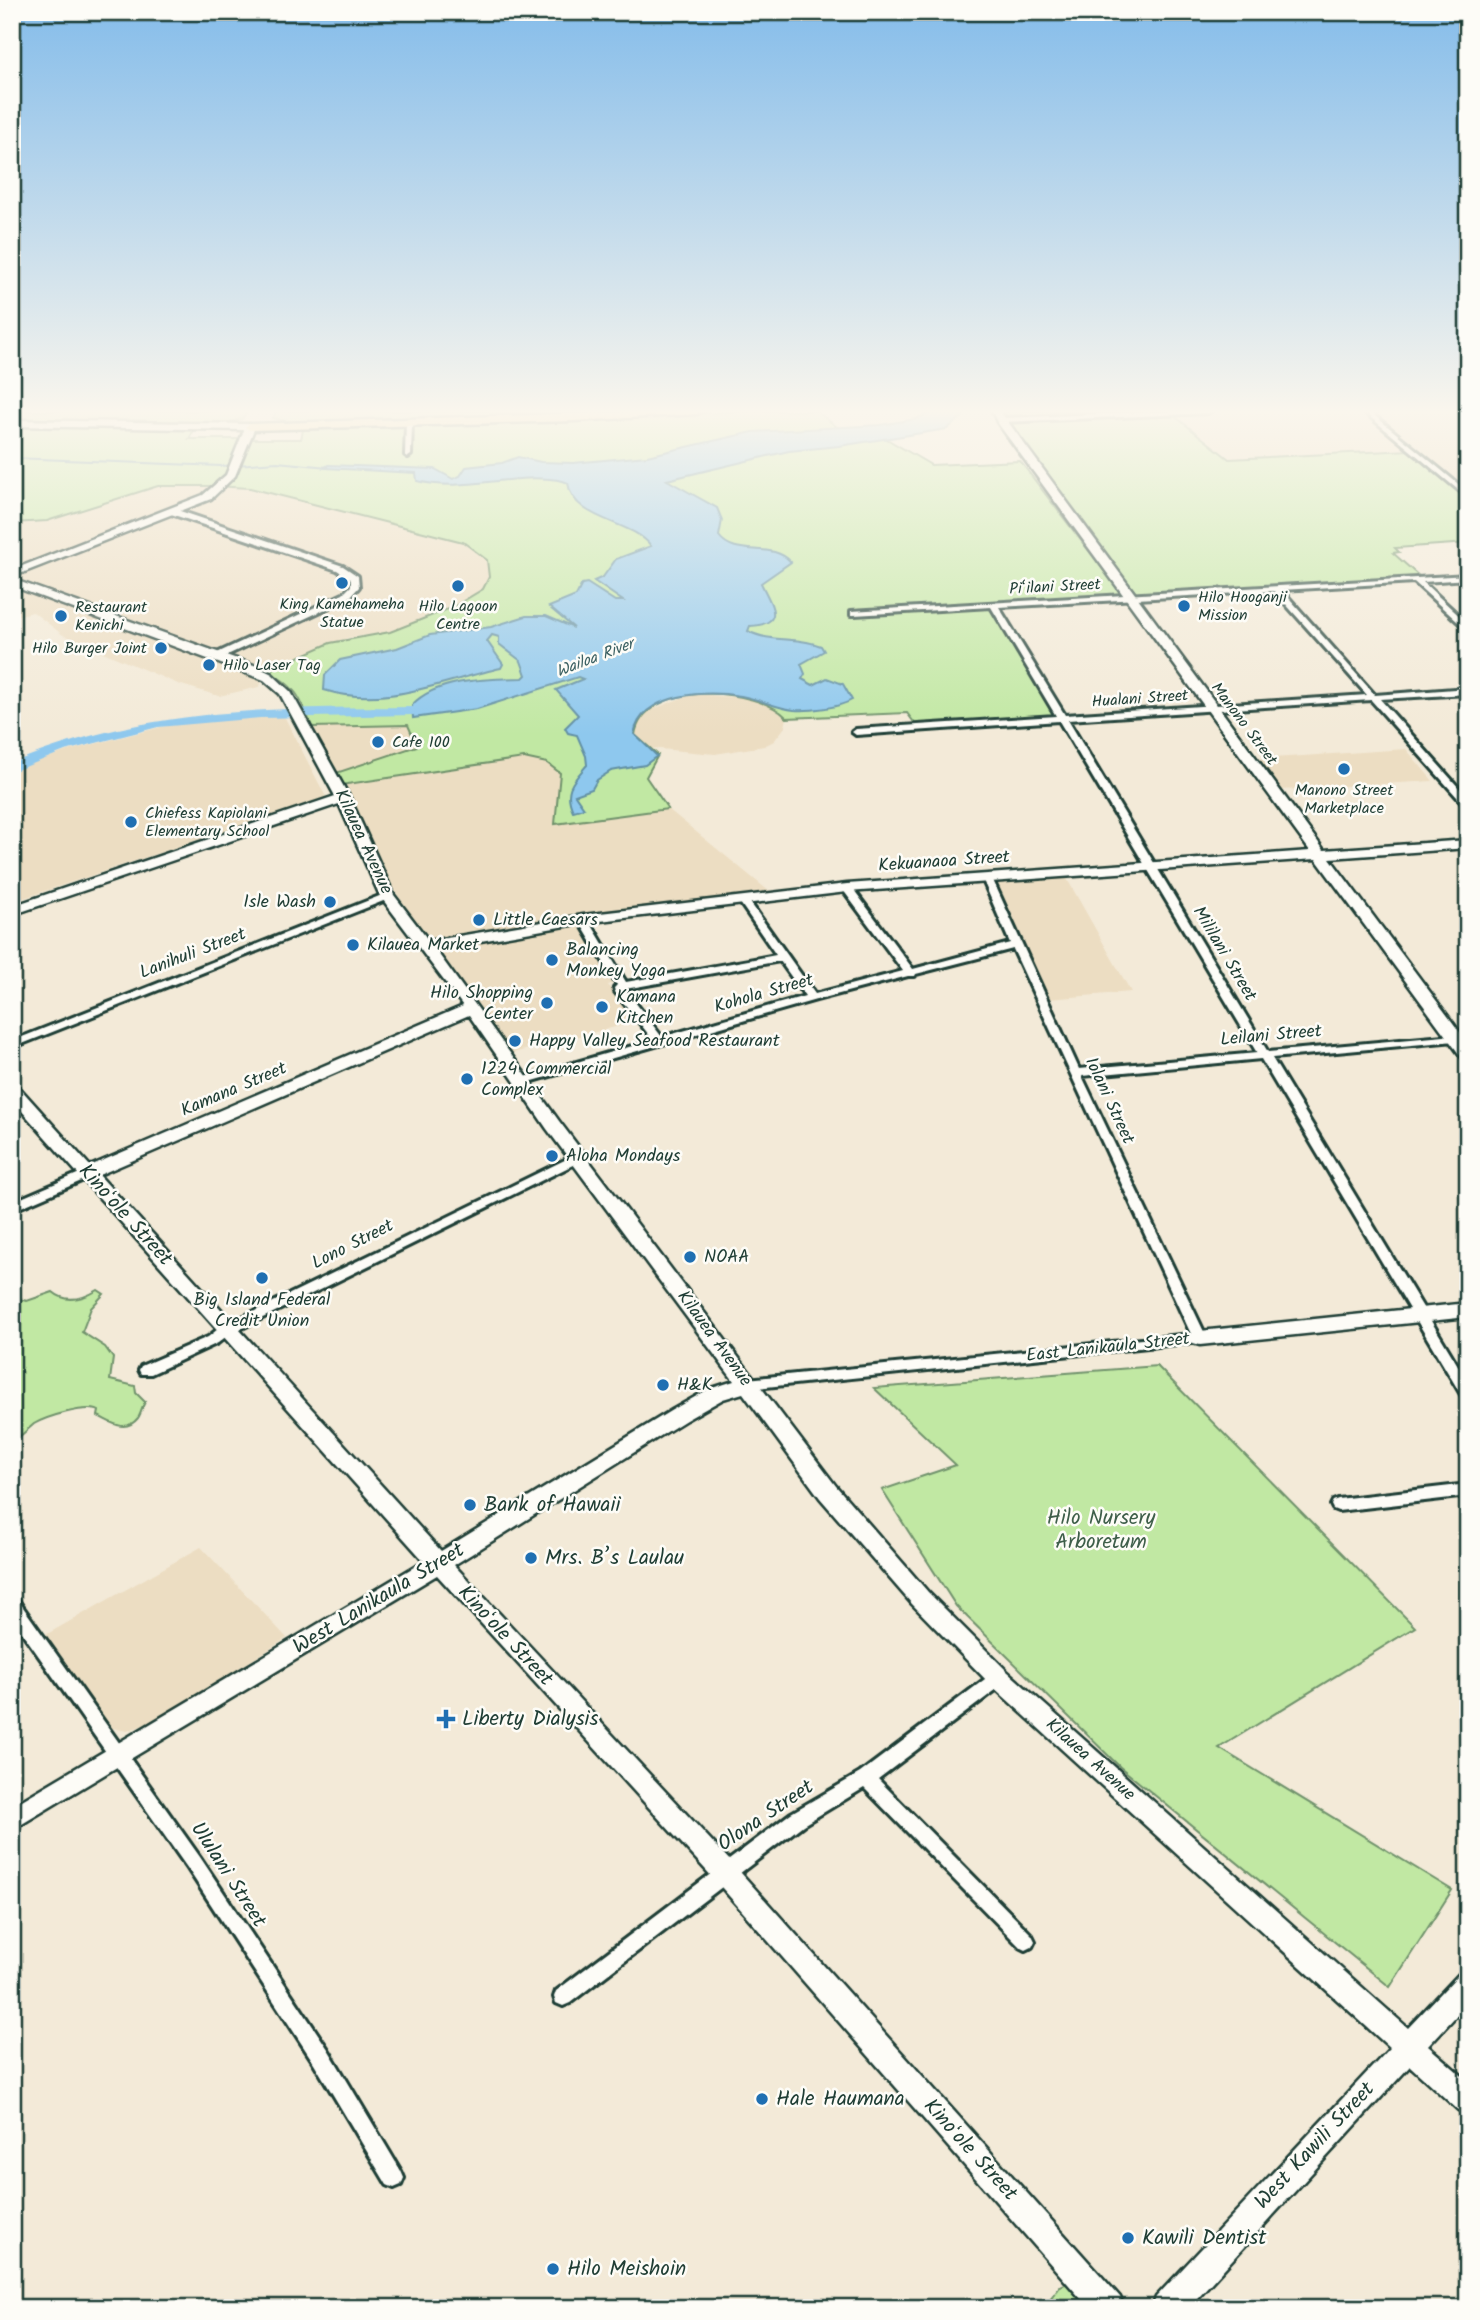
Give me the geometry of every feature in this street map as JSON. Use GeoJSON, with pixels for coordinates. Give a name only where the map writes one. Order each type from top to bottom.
{"type":"FeatureCollection","features":[{"type":"Feature","properties":{"kind":"street"},"geometry":{"type":"LineString","coordinates":[[12,574],[155,519]]}},
{"type":"Feature","properties":{"kind":"street"},"geometry":{"type":"LineString","coordinates":[[196,519],[340,568],[355,578],[355,587],[346,596],[218,656]]}},
{"type":"Feature","properties":{"kind":"street","name":"Manono Street"},"geometry":{"type":"LineString","coordinates":[[1073,519],[1320,855],[1461,1037],[1468,1055]]}},
{"type":"Feature","properties":{"kind":"street","name":"Pi‘ilani Street"},"geometry":{"type":"LineString","coordinates":[[854,613],[1468,576]]}},
{"type":"Feature","properties":{"kind":"street"},"geometry":{"type":"LineString","coordinates":[[1415,579],[1468,629]]}},
{"type":"Feature","properties":{"kind":"street","name":"Kilauea Avenue"},"geometry":{"type":"LineString","coordinates":[[12,582],[263,674],[288,695],[343,798],[387,896],[427,946],[522,1081],[828,1492],[920,1598],[999,1678],[1468,2100]]}},
{"type":"Feature","properties":{"kind":"street"},"geometry":{"type":"LineString","coordinates":[[1276,588],[1468,804]]}},
{"type":"Feature","properties":{"kind":"street","name":"Mililani Street"},"geometry":{"type":"LineString","coordinates":[[994,605],[1468,1394]]}},
{"type":"Feature","properties":{"kind":"street","name":"Hualani Street"},"geometry":{"type":"LineString","coordinates":[[856,732],[1468,691]]}},
{"type":"Feature","properties":{"kind":"street"},"geometry":{"type":"LineString","coordinates":[[12,911],[343,798]]}},
{"type":"Feature","properties":{"kind":"street","name":"Kekuanaoa Street"},"geometry":{"type":"LineString","coordinates":[[427,946],[583,919],[847,888],[1468,844]]}},
{"type":"Feature","properties":{"kind":"street","name":"Iolani Street"},"geometry":{"type":"LineString","coordinates":[[987,878],[1200,1338]]}},
{"type":"Feature","properties":{"kind":"street"},"geometry":{"type":"LineString","coordinates":[[847,888],[911,974]]}},
{"type":"Feature","properties":{"kind":"street","name":"Lanihuli Street"},"geometry":{"type":"LineString","coordinates":[[12,1045],[387,896]]}},
{"type":"Feature","properties":{"kind":"street"},"geometry":{"type":"LineString","coordinates":[[743,900],[813,998]]}},
{"type":"Feature","properties":{"kind":"street"},"geometry":{"type":"LineString","coordinates":[[583,919],[622,986]]}},
{"type":"Feature","properties":{"kind":"street","name":"Kohola Street"},"geometry":{"type":"LineString","coordinates":[[522,1081],[813,998],[1016,945]]}},
{"type":"Feature","properties":{"kind":"street"},"geometry":{"type":"LineString","coordinates":[[622,986],[783,957]]}},
{"type":"Feature","properties":{"kind":"street"},"geometry":{"type":"LineString","coordinates":[[622,986],[619,988],[620,992],[660,1042]]}},
{"type":"Feature","properties":{"kind":"street","name":"Kamana Street"},"geometry":{"type":"LineString","coordinates":[[12,1207],[472,1008]]}},
{"type":"Feature","properties":{"kind":"street","name":"Leilani Street"},"geometry":{"type":"LineString","coordinates":[[1077,1073],[1461,1037]]}},
{"type":"Feature","properties":{"kind":"street","name":"Kinoʻole Street"},"geometry":{"type":"LineString","coordinates":[[12,1090],[439,1563],[724,1872],[1109,2308]]}},
{"type":"Feature","properties":{"kind":"street","name":"Lono Street"},"geometry":{"type":"LineString","coordinates":[[146,1370],[213,1340],[227,1330],[579,1157]]}},
{"type":"Feature","properties":{"kind":"street","name":"East Lanikaula Street"},"geometry":{"type":"LineString","coordinates":[[747,1384],[1468,1310]]}},
{"type":"Feature","properties":{"kind":"street","name":"West Lanikaula Street"},"geometry":{"type":"LineString","coordinates":[[12,1819],[119,1758],[686,1411],[716,1394],[747,1384]]}},
{"type":"Feature","properties":{"kind":"street"},"geometry":{"type":"LineString","coordinates":[[1338,1505],[1468,1490]]}},
{"type":"Feature","properties":{"kind":"street","name":"Ululani Street"},"geometry":{"type":"LineString","coordinates":[[12,1605],[177,1837],[321,2056],[394,2178]]}},
{"type":"Feature","properties":{"kind":"street","name":"Olona Street"},"geometry":{"type":"LineString","coordinates":[[563,1997],[724,1872],[797,1819],[866,1778],[999,1678]]}},
{"type":"Feature","properties":{"kind":"street"},"geometry":{"type":"LineString","coordinates":[[866,1778],[1026,1941]]}},
{"type":"Feature","properties":{"kind":"street","name":"West Kawili Street"},"geometry":{"type":"LineString","coordinates":[[1167,2308],[1406,2046],[1468,1983]]}},
{"type":"Feature","properties":{"kind":"shaded area"},"geometry":{"type":"Polygon","coordinates":[[[38,519],[373,519],[463,542],[487,559],[489,577],[483,589],[453,607],[390,632],[347,638],[268,671],[259,687],[219,696],[178,684],[63,635],[33,612],[12,617],[12,523],[38,519]]]}},
{"type":"Feature","properties":{"kind":"shaded area"},"geometry":{"type":"Polygon","coordinates":[[[692,694],[757,699],[780,711],[787,718],[785,727],[774,741],[764,746],[715,754],[649,748],[634,734],[636,726],[648,711],[692,694]]]}},
{"type":"Feature","properties":{"kind":"shaded area","name":"Chiefess Kapiolani Elementary School"},"geometry":{"type":"Polygon","coordinates":[[[284,716],[326,797],[12,902],[12,770],[67,751],[161,727],[190,722],[284,716]]]}},
{"type":"Feature","properties":{"kind":"shaded area"},"geometry":{"type":"Polygon","coordinates":[[[408,724],[417,746],[336,773],[312,727],[408,724]]]}},
{"type":"Feature","properties":{"kind":"shaded area","name":"Manono Street Marketplace"},"geometry":{"type":"Polygon","coordinates":[[[1406,749],[1433,781],[1280,790],[1257,759],[1406,749]]]}},
{"type":"Feature","properties":{"kind":"shaded area"},"geometry":{"type":"Polygon","coordinates":[[[524,758],[547,763],[560,773],[555,824],[668,809],[770,892],[679,902],[429,941],[395,891],[341,785],[524,758]]]}},
{"type":"Feature","properties":{"kind":"shaded area"},"geometry":{"type":"Polygon","coordinates":[[[1066,877],[1131,992],[1049,999],[994,882],[1066,877]]]}},
{"type":"Feature","properties":{"kind":"shaded area","name":"Hilo Shopping Center"},"geometry":{"type":"Polygon","coordinates":[[[579,922],[621,981],[608,985],[635,1022],[509,1054],[432,948],[579,922]]]}},
{"type":"Feature","properties":{"kind":"shaded area"},"geometry":{"type":"Polygon","coordinates":[[[201,1547],[287,1638],[155,1721],[127,1731],[108,1727],[42,1637],[201,1547]]]}},
{"type":"Feature","properties":{"kind":"green space"},"geometry":{"type":"Polygon","coordinates":[[[12,519],[52,519],[47,521],[12,523],[12,519]]]}},
{"type":"Feature","properties":{"kind":"green space"},"geometry":{"type":"Polygon","coordinates":[[[373,519],[1065,519],[1122,594],[988,603],[1056,712],[1051,717],[916,725],[907,713],[787,718],[772,707],[752,699],[703,694],[679,697],[658,705],[643,717],[635,735],[658,755],[646,777],[668,809],[555,824],[560,773],[547,763],[524,758],[341,785],[336,773],[417,746],[408,725],[312,727],[296,693],[285,682],[267,671],[330,643],[390,632],[453,607],[483,589],[489,577],[487,560],[463,542],[373,519]]]}},
{"type":"Feature","properties":{"kind":"green space"},"geometry":{"type":"Polygon","coordinates":[[[1080,519],[1468,519],[1468,543],[1395,548],[1399,552],[1393,553],[1421,578],[1136,593],[1080,519]]]}},
{"type":"Feature","properties":{"kind":"green space"},"geometry":{"type":"Polygon","coordinates":[[[98,1290],[104,1294],[91,1308],[82,1332],[105,1347],[113,1358],[110,1380],[135,1386],[136,1393],[145,1402],[139,1416],[133,1423],[123,1426],[98,1416],[99,1411],[76,1410],[34,1424],[12,1442],[12,1297],[27,1301],[53,1292],[64,1298],[75,1299],[98,1290]]]}},
{"type":"Feature","properties":{"kind":"green space","name":"Hilo Nursery Arboretum"},"geometry":{"type":"Polygon","coordinates":[[[1157,1366],[1415,1627],[1219,1748],[1452,1890],[1390,1987],[1120,1767],[956,1606],[882,1490],[956,1465],[874,1388],[1157,1366]]]}},
{"type":"Feature","properties":{"kind":"green space"},"geometry":{"type":"Polygon","coordinates":[[[1073,2281],[1092,2308],[1049,2308],[1046,2304],[1060,2286],[1073,2281]]]}},
{"type":"Feature","properties":{"kind":"water"},"geometry":{"type":"Polygon","coordinates":[[[605,519],[722,519],[719,536],[726,543],[744,549],[774,552],[791,562],[761,583],[772,606],[772,617],[769,622],[750,626],[748,631],[765,637],[821,646],[824,651],[801,664],[805,674],[802,679],[813,685],[827,678],[843,684],[852,700],[808,710],[794,710],[728,694],[695,694],[663,702],[650,709],[640,720],[634,734],[657,756],[645,765],[611,771],[597,780],[592,789],[575,795],[584,808],[573,811],[569,791],[587,765],[586,756],[577,735],[568,733],[565,728],[578,715],[556,690],[583,679],[578,677],[477,709],[413,718],[412,705],[435,690],[464,682],[523,678],[526,675],[521,661],[499,644],[499,637],[492,635],[487,641],[503,664],[501,668],[391,695],[346,695],[324,690],[325,675],[340,660],[397,648],[430,635],[491,627],[526,616],[546,616],[574,628],[549,607],[576,596],[582,584],[587,583],[615,601],[623,601],[594,581],[603,577],[616,559],[651,546],[631,531],[605,519]]]}},
{"type":"Feature","properties":{"kind":"waterway","name":"Wailoa River"},"geometry":{"type":"LineString","coordinates":[[12,768],[60,748],[109,733],[158,723],[260,714],[413,711],[437,707]]}},
{"type":"Feature","properties":{"kind":"place","name":"King Kamehameha Statue"},"geometry":{"type":"Point","coordinates":[342,583]}},
{"type":"Feature","properties":{"kind":"place","name":"Hilo Lagoon Centre"},"geometry":{"type":"Point","coordinates":[458,586]}},
{"type":"Feature","properties":{"kind":"place","name":"Hilo Hooganji Mission"},"geometry":{"type":"Point","coordinates":[1184,606]}},
{"type":"Feature","properties":{"kind":"place","name":"Restaurant Kenichi"},"geometry":{"type":"Point","coordinates":[61,616]}},
{"type":"Feature","properties":{"kind":"place","name":"Hilo Burger Joint"},"geometry":{"type":"Point","coordinates":[161,648]}},
{"type":"Feature","properties":{"kind":"place","name":"Hilo Laser Tag"},"geometry":{"type":"Point","coordinates":[209,665]}},
{"type":"Feature","properties":{"kind":"place","name":"Cafe 100"},"geometry":{"type":"Point","coordinates":[378,742]}},
{"type":"Feature","properties":{"kind":"place","name":"Manono Street Marketplace"},"geometry":{"type":"Point","coordinates":[1344,769]}},
{"type":"Feature","properties":{"kind":"place","name":"Chiefess Kapiolani Elementary School"},"geometry":{"type":"Point","coordinates":[131,822]}},
{"type":"Feature","properties":{"kind":"place","name":"Isle Wash"},"geometry":{"type":"Point","coordinates":[330,902]}},
{"type":"Feature","properties":{"kind":"place","name":"Little Caesars"},"geometry":{"type":"Point","coordinates":[479,920]}},
{"type":"Feature","properties":{"kind":"place","name":"Kilauea Market"},"geometry":{"type":"Point","coordinates":[353,945]}},
{"type":"Feature","properties":{"kind":"place","name":"Balancing Monkey Yoga"},"geometry":{"type":"Point","coordinates":[552,960]}},
{"type":"Feature","properties":{"kind":"place","name":"Hilo Shopping Center"},"geometry":{"type":"Point","coordinates":[547,1003]}},
{"type":"Feature","properties":{"kind":"place","name":"Kamana Kitchen"},"geometry":{"type":"Point","coordinates":[602,1007]}},
{"type":"Feature","properties":{"kind":"place","name":"Happy Valley Seafood Restaurant"},"geometry":{"type":"Point","coordinates":[515,1041]}},
{"type":"Feature","properties":{"kind":"place","name":"1224 Commercial Complex"},"geometry":{"type":"Point","coordinates":[467,1079]}},
{"type":"Feature","properties":{"kind":"place","name":"Aloha Mondays"},"geometry":{"type":"Point","coordinates":[552,1156]}},
{"type":"Feature","properties":{"kind":"place","name":"NOAA"},"geometry":{"type":"Point","coordinates":[690,1257]}},
{"type":"Feature","properties":{"kind":"place","name":"Big Island Federal Credit Union"},"geometry":{"type":"Point","coordinates":[262,1278]}},
{"type":"Feature","properties":{"kind":"place","name":"H&K"},"geometry":{"type":"Point","coordinates":[663,1385]}},
{"type":"Feature","properties":{"kind":"place","name":"Bank of Hawaii"},"geometry":{"type":"Point","coordinates":[470,1505]}},
{"type":"Feature","properties":{"kind":"place","name":"Mrs. B’s Laulau"},"geometry":{"type":"Point","coordinates":[531,1558]}},
{"type":"Feature","properties":{"kind":"place","name":"Liberty Dialysis"},"geometry":{"type":"Point","coordinates":[446,1719]}},
{"type":"Feature","properties":{"kind":"place","name":"Hale Haumana"},"geometry":{"type":"Point","coordinates":[762,2099]}},
{"type":"Feature","properties":{"kind":"place","name":"Kawili Dentist"},"geometry":{"type":"Point","coordinates":[1128,2238]}},
{"type":"Feature","properties":{"kind":"place","name":"Hilo Meishoin"},"geometry":{"type":"Point","coordinates":[553,2269]}}]}
